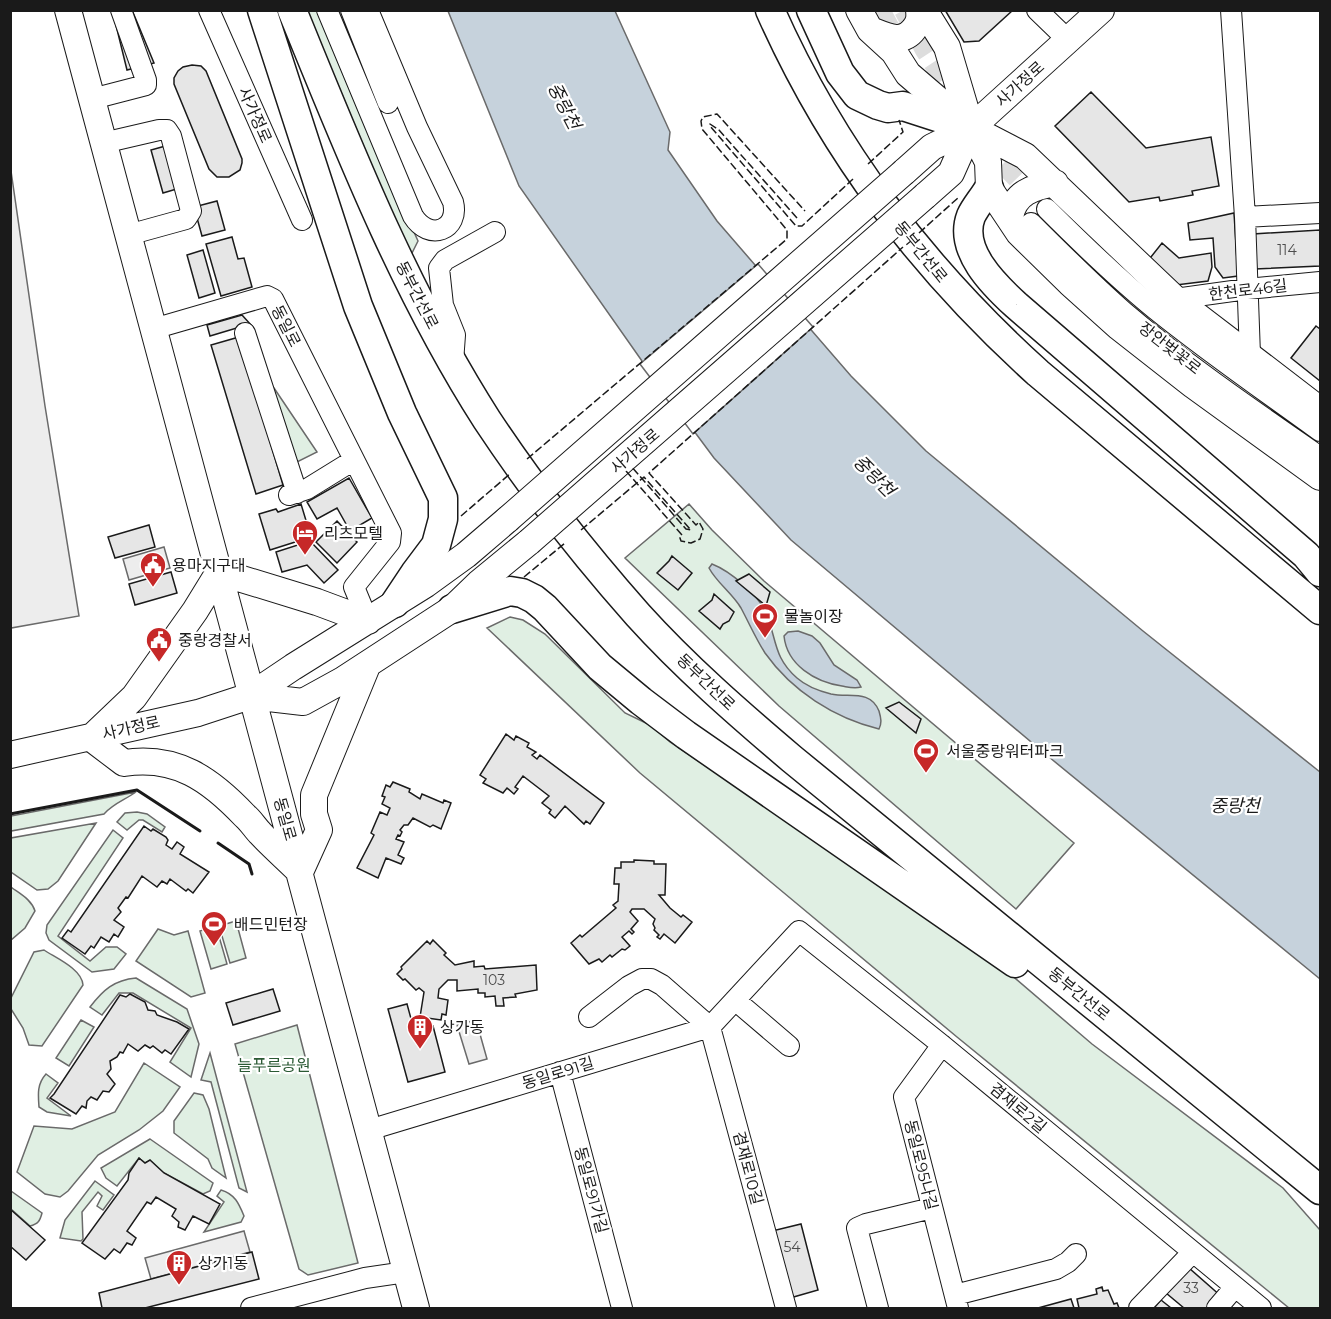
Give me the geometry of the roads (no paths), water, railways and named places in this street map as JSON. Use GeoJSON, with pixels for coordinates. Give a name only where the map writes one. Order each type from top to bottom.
{"type":"FeatureCollection","features":[{"type":"Feature","properties":{"kind":"highway"},"geometry":{"type":"LineString","coordinates":[[262,10],[358,306],[402,414],[443,498],[444,519],[436,545],[395,603]]}},
{"type":"Feature","properties":{"kind":"highway","name":"동부간선로"},"geometry":{"type":"LineString","coordinates":[[292,10],[338,123],[387,233],[411,285],[453,362],[515,460],[581,548],[639,616],[689,667],[792,759],[1320,1190]]}},
{"type":"Feature","properties":{"kind":"highway","name":"동부간선로"},"geometry":{"type":"LineString","coordinates":[[770,10],[789,51],[829,125],[871,188],[916,247],[960,298],[1038,373],[1320,610]]}},
{"type":"Feature","properties":{"kind":"highway"},"geometry":{"type":"LineString","coordinates":[[811,10],[840,73],[857,95],[888,108],[903,106],[971,128]]}},
{"type":"Feature","properties":{"kind":"highway"},"geometry":{"type":"LineString","coordinates":[[989,188],[972,214],[969,224],[972,248],[986,276],[1016,305],[1306,555],[1320,572]]}},
{"type":"Feature","properties":{"kind":"highway"},"geometry":{"type":"LineString","coordinates":[[452,609],[510,591],[522,593],[534,599],[600,667],[686,735],[1039,980],[1113,1022]]}},
{"type":"Feature","properties":{"kind":"main road","name":"동일로"},"geometry":{"type":"LineString","coordinates":[[68,10],[219,572],[250,696],[300,872],[416,1308]]}},
{"type":"Feature","properties":{"kind":"main road"},"geometry":{"type":"LineString","coordinates":[[865,20],[888,37],[901,39],[910,35],[916,27],[920,18],[919,10]]}},
{"type":"Feature","properties":{"kind":"main road"},"geometry":{"type":"LineString","coordinates":[[924,10],[947,47],[971,128],[988,162],[989,188],[1021,220]]}},
{"type":"Feature","properties":{"kind":"main road","name":"사가정로"},"geometry":{"type":"LineString","coordinates":[[10,755],[198,713],[250,696],[466,555],[932,147],[971,128],[1101,10]]}},
{"type":"Feature","properties":{"kind":"main road"},"geometry":{"type":"LineString","coordinates":[[865,20],[894,52],[908,74],[971,128],[1025,156],[1175,299],[1320,410]]}},
{"type":"Feature","properties":{"kind":"main road","name":"사가정로"},"geometry":{"type":"LineString","coordinates":[[250,696],[303,702],[367,666],[452,609],[479,583],[529,542],[951,173],[971,128]]}},
{"type":"Feature","properties":{"kind":"main road"},"geometry":{"type":"LineString","coordinates":[[1055,183],[1024,192],[1012,205],[1021,220],[1019,232],[1070,283],[1119,327],[1192,385],[1320,477]]}},
{"type":"Feature","properties":{"kind":"main road"},"geometry":{"type":"LineString","coordinates":[[367,666],[314,795],[314,814],[319,830],[300,872],[237,807],[211,785],[160,761],[143,760],[124,763],[91,738],[134,697],[195,611],[219,572],[318,602],[368,621]]}},
{"type":"Feature","properties":{"kind":"street"},"geometry":{"type":"LineString","coordinates":[[92,99],[141,88],[147,82],[121,10]]}},
{"type":"Feature","properties":{"kind":"street","name":"사가정로"},"geometry":{"type":"LineString","coordinates":[[208,10],[302,220]]}},
{"type":"Feature","properties":{"kind":"street"},"geometry":{"type":"LineString","coordinates":[[327,10],[353,63],[382,105],[351,10]]}},
{"type":"Feature","properties":{"kind":"street"},"geometry":{"type":"LineString","coordinates":[[337,10],[353,63],[413,216],[423,229],[429,231],[446,226],[454,215],[453,202],[420,136],[368,10]]}},
{"type":"Feature","properties":{"kind":"street"},"geometry":{"type":"LineString","coordinates":[[1037,10],[1068,40]]}},
{"type":"Feature","properties":{"kind":"street"},"geometry":{"type":"LineString","coordinates":[[1231,10],[1245,217],[1250,355]]}},
{"type":"Feature","properties":{"kind":"street"},"geometry":{"type":"LineString","coordinates":[[104,143],[159,129],[167,130],[171,136],[191,211],[189,217],[128,235]]}},
{"type":"Feature","properties":{"kind":"street","name":"장안벚꽃로"},"geometry":{"type":"LineString","coordinates":[[1047,209],[1097,260],[1155,308],[1209,351],[1320,431]]}},
{"type":"Feature","properties":{"kind":"street"},"geometry":{"type":"LineString","coordinates":[[1245,217],[1320,213]]}},
{"type":"Feature","properties":{"kind":"street","name":"장안벚꽃로"},"geometry":{"type":"LineString","coordinates":[[1021,220],[1125,313],[1209,379],[1320,457]]}},
{"type":"Feature","properties":{"kind":"street"},"geometry":{"type":"LineString","coordinates":[[453,362],[455,335],[443,305],[439,268],[445,260],[495,231]]}},
{"type":"Feature","properties":{"kind":"street","name":"한천로46길"},"geometry":{"type":"LineString","coordinates":[[1175,299],[1320,282]]}},
{"type":"Feature","properties":{"kind":"street","name":"동일로"},"geometry":{"type":"LineString","coordinates":[[153,329],[267,296],[273,299],[391,533],[390,542],[354,587],[368,621]]}},
{"type":"Feature","properties":{"kind":"street"},"geometry":{"type":"LineString","coordinates":[[245,333],[293,494],[307,489],[354,460]]}},
{"type":"Feature","properties":{"kind":"street","name":"겸재로2길"},"geometry":{"type":"LineString","coordinates":[[735,1000],[799,931],[942,1045],[1261,1308]]}},
{"type":"Feature","properties":{"kind":"street"},"geometry":{"type":"LineString","coordinates":[[589,1017],[629,986],[642,979],[651,979],[662,985],[710,1027],[735,1000],[789,1046]]}},
{"type":"Feature","properties":{"kind":"street","name":"동일로91길"},"geometry":{"type":"LineString","coordinates":[[369,1130],[710,1027]]}},
{"type":"Feature","properties":{"kind":"street","name":"겸재로10길"},"geometry":{"type":"LineString","coordinates":[[710,1027],[786,1308]]}},
{"type":"Feature","properties":{"kind":"street","name":"동일로95나길"},"geometry":{"type":"LineString","coordinates":[[942,1045],[904,1097],[956,1302],[1056,1269],[1076,1254]]}},
{"type":"Feature","properties":{"kind":"street","name":"동일로91가길"},"geometry":{"type":"LineString","coordinates":[[560,1072],[622,1308]]}},
{"type":"Feature","properties":{"kind":"street"},"geometry":{"type":"LineString","coordinates":[[878,1308],[857,1228],[932,1208]]}},
{"type":"Feature","properties":{"kind":"street"},"geometry":{"type":"LineString","coordinates":[[1139,1308],[1193,1252]]}},
{"type":"Feature","properties":{"kind":"street"},"geometry":{"type":"LineString","coordinates":[[251,1308],[289,1303],[365,1278],[406,1272]]}},
{"type":"Feature","properties":{"kind":"street"},"geometry":{"type":"LineString","coordinates":[[1217,1308],[1236,1287]]}},
{"type":"Feature","properties":{"kind":"water","name":"중랑천"},"geometry":{"type":"Polygon","coordinates":[[[448,11],[615,11],[670,132],[668,150],[717,221],[851,376],[926,451],[1143,631],[1320,772],[1320,979],[1049,757],[791,540],[714,458],[642,361],[519,186],[448,11]]]}},
{"type":"Feature","properties":{"kind":"water","name":"물놀이장"},"geometry":{"type":"Polygon","coordinates":[[[712,564],[735,578],[757,599],[770,622],[784,663],[797,678],[826,693],[865,697],[870,700],[879,711],[881,725],[879,729],[830,710],[801,691],[788,679],[765,653],[741,608],[712,573],[709,568],[712,564]]]}},
{"type":"Feature","properties":{"kind":"water","name":"물놀이장"},"geometry":{"type":"Polygon","coordinates":[[[798,631],[812,636],[820,643],[834,665],[857,680],[861,687],[851,688],[822,681],[797,664],[786,646],[784,636],[788,632],[798,631]]]}},
{"type":"Feature","properties":{"kind":"tunnel"},"geometry":{"type":"LineString","coordinates":[[880,10],[899,45]]}},
{"type":"Feature","properties":{"kind":"tunnel"},"geometry":{"type":"LineString","coordinates":[[904,10],[925,50],[958,101]]}},
{"type":"Feature","properties":{"kind":"tunnel"},"geometry":{"type":"LineString","coordinates":[[985,140],[1001,162],[1047,209]]}},
{"type":"Feature","properties":{"kind":"place","name":"리츠모텔"},"geometry":{"type":"Point","coordinates":[305,556]}},
{"type":"Feature","properties":{"kind":"place","name":"용마지구대"},"geometry":{"type":"Point","coordinates":[153,588]}},
{"type":"Feature","properties":{"kind":"place","name":"물놀이장"},"geometry":{"type":"Point","coordinates":[765,639]}},
{"type":"Feature","properties":{"kind":"place","name":"중랑경찰서"},"geometry":{"type":"Point","coordinates":[159,663]}},
{"type":"Feature","properties":{"kind":"place","name":"서울중랑워터파크"},"geometry":{"type":"Point","coordinates":[926,774]}},
{"type":"Feature","properties":{"kind":"place","name":"배드민턴장"},"geometry":{"type":"Point","coordinates":[214,947]}},
{"type":"Feature","properties":{"kind":"place","name":"상가동"},"geometry":{"type":"Point","coordinates":[420,1050]}},
{"type":"Feature","properties":{"kind":"place","name":"상가1동"},"geometry":{"type":"Point","coordinates":[179,1286]}},
{"type":"Feature","properties":{"kind":"park label","name":"늘푸른공원"},"geometry":{"type":"Point","coordinates":[274,1065]}}]}
